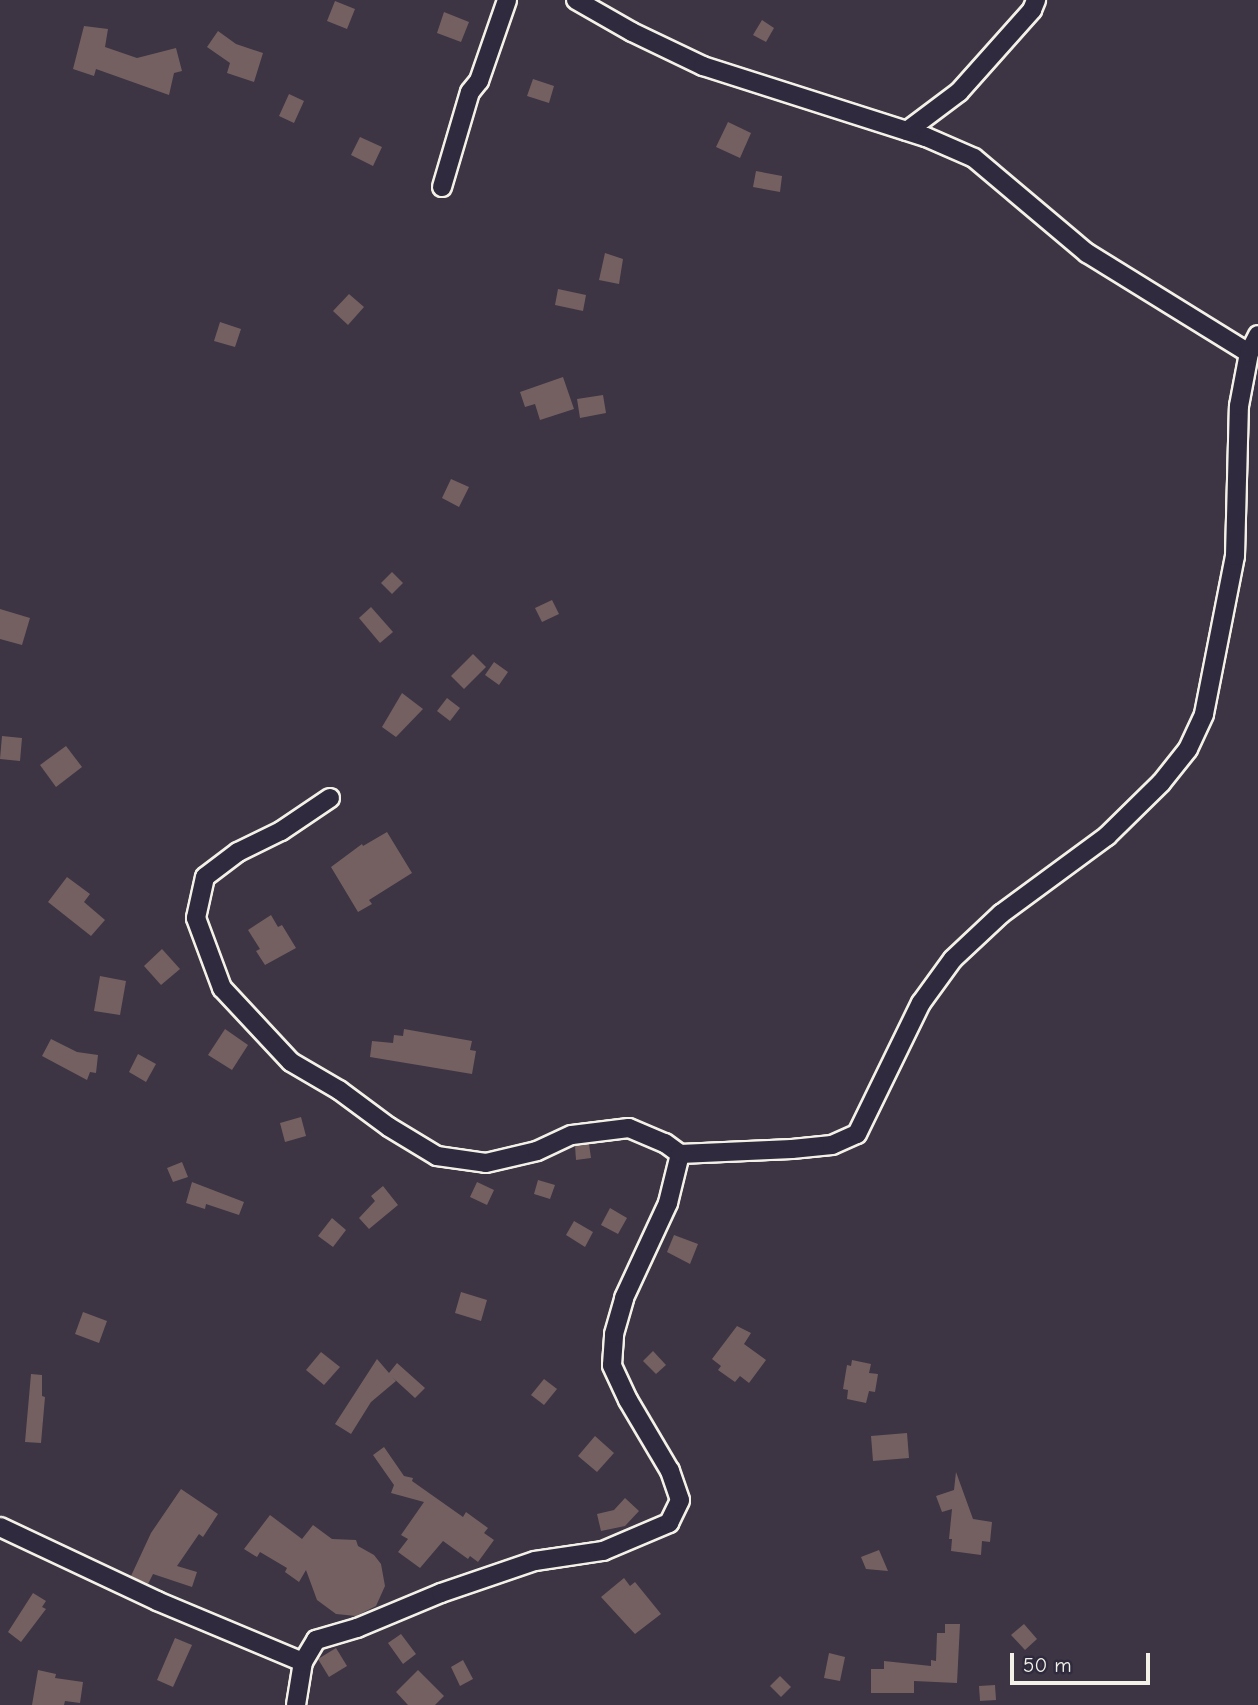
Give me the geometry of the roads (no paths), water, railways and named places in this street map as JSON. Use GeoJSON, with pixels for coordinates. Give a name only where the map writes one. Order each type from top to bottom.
{"type":"FeatureCollection","features":[{"type":"Feature","properties":{"kind":"street"},"geometry":{"type":"LineString","coordinates":[[442,187],[470,92],[479,81],[507,0]]}},
{"type":"Feature","properties":{"kind":"street"},"geometry":{"type":"LineString","coordinates":[[576,0],[632,32],[703,66],[907,131],[974,158],[1087,253],[1249,353]]}},
{"type":"Feature","properties":{"kind":"street"},"geometry":{"type":"LineString","coordinates":[[907,131],[959,92],[1032,9],[1035,0]]}},
{"type":"Feature","properties":{"kind":"street"},"geometry":{"type":"LineString","coordinates":[[331,798],[281,831],[238,852],[205,877],[196,918],[222,988],[291,1062],[437,1156],[486,1163],[537,1151],[572,1135],[629,1128],[665,1143],[680,1154],[832,1145],[857,1134],[921,1003],[953,959],[1001,914],[1107,836],[1161,783],[1188,749],[1204,714],[1235,555],[1239,406],[1249,353],[1258,335]]}},
{"type":"Feature","properties":{"kind":"street"},"geometry":{"type":"LineString","coordinates":[[296,1705],[303,1662],[316,1640],[357,1628],[441,1593],[535,1561],[603,1551],[668,1522],[680,1500],[670,1471],[628,1400],[612,1365],[614,1334],[624,1298],[668,1203],[680,1154]]}},
{"type":"Feature","properties":{"kind":"street"},"geometry":{"type":"LineString","coordinates":[[0,1527],[157,1601],[303,1662]]}}]}
